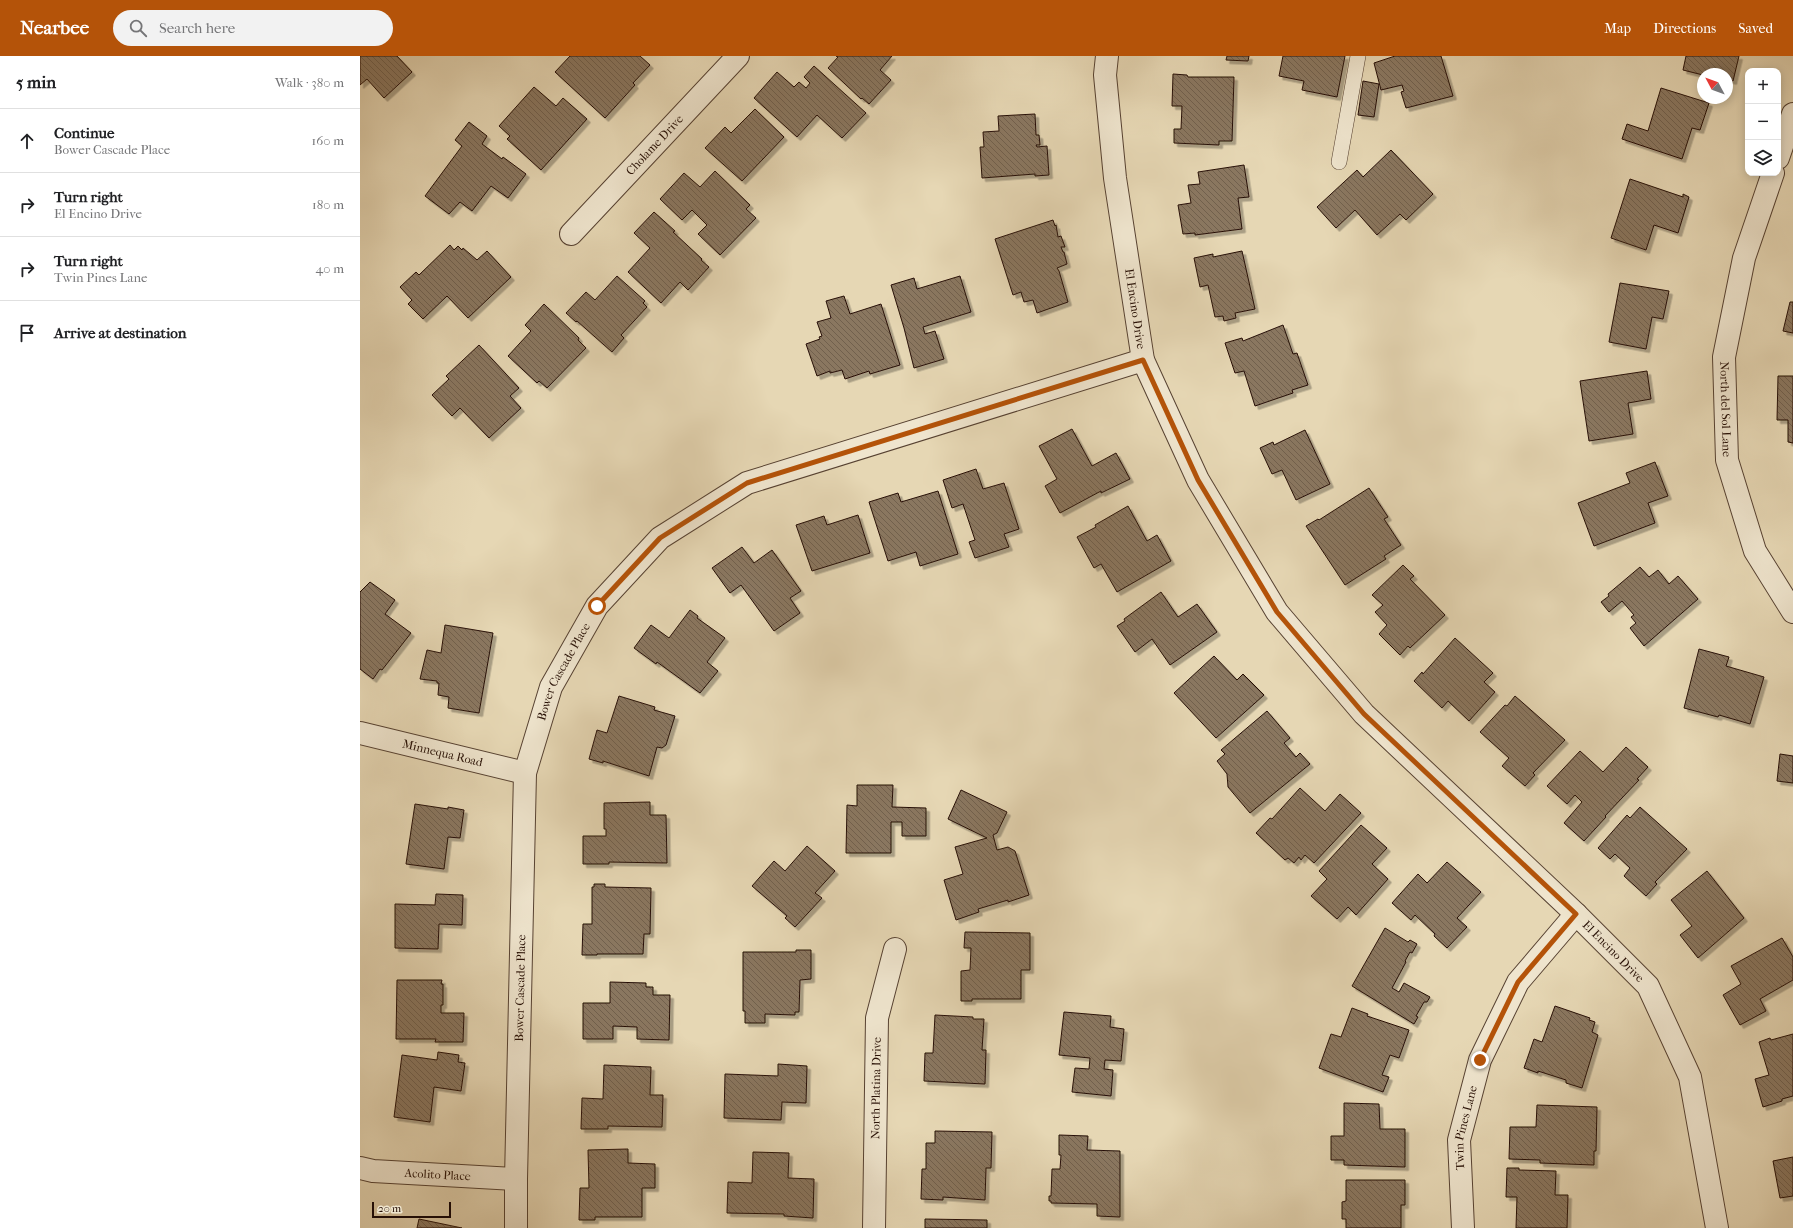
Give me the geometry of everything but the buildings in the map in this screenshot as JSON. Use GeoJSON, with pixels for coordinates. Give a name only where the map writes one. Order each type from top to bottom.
{"type":"FeatureCollection","features":[{"type":"Feature","properties":{"kind":"street","name":"Cholame Drive"},"geometry":{"type":"LineString","coordinates":[[571,234],[738,56]]}},
{"type":"Feature","properties":{"kind":"street","name":"El Encino Drive"},"geometry":{"type":"LineString","coordinates":[[1107,56],[1105,75],[1115,178],[1143,360],[1198,480],[1277,612],[1364,714],[1576,914],[1648,986],[1690,1077],[1717,1228]]}},
{"type":"Feature","properties":{"kind":"street"},"geometry":{"type":"LineString","coordinates":[[1781,149],[1793,114]]}},
{"type":"Feature","properties":{"kind":"street","name":"North del Sol Lane"},"geometry":{"type":"LineString","coordinates":[[1772,176],[1744,258],[1724,357],[1727,460],[1755,551],[1793,612]]}},
{"type":"Feature","properties":{"kind":"street","name":"Bower Cascade Place"},"geometry":{"type":"LineString","coordinates":[[516,1228],[525,773],[551,687],[597,606],[660,538],[747,483],[1143,360]]}},
{"type":"Feature","properties":{"kind":"street","name":"Minnequa Road"},"geometry":{"type":"LineString","coordinates":[[360,733],[525,773]]}},
{"type":"Feature","properties":{"kind":"street","name":"Twin Pines Lane"},"geometry":{"type":"LineString","coordinates":[[1463,1228],[1459,1140],[1480,1060],[1518,982],[1576,914]]}},
{"type":"Feature","properties":{"kind":"street","name":"North Platina Drive"},"geometry":{"type":"LineString","coordinates":[[874,1228],[877,1018],[895,949]]}},
{"type":"Feature","properties":{"kind":"street","name":"Acolito Place"},"geometry":{"type":"LineString","coordinates":[[360,1168],[373,1171],[516,1180]]}},
{"type":"Feature","properties":{"kind":"lane"},"geometry":{"type":"LineString","coordinates":[[1339,162],[1358,56]]}},
{"type":"Feature","properties":{"kind":"route"},"geometry":{"type":"LineString","coordinates":[[597,606],[660,538],[747,483],[1143,360],[1198,480],[1277,612],[1364,714],[1576,914],[1518,982],[1480,1060]]}}]}
